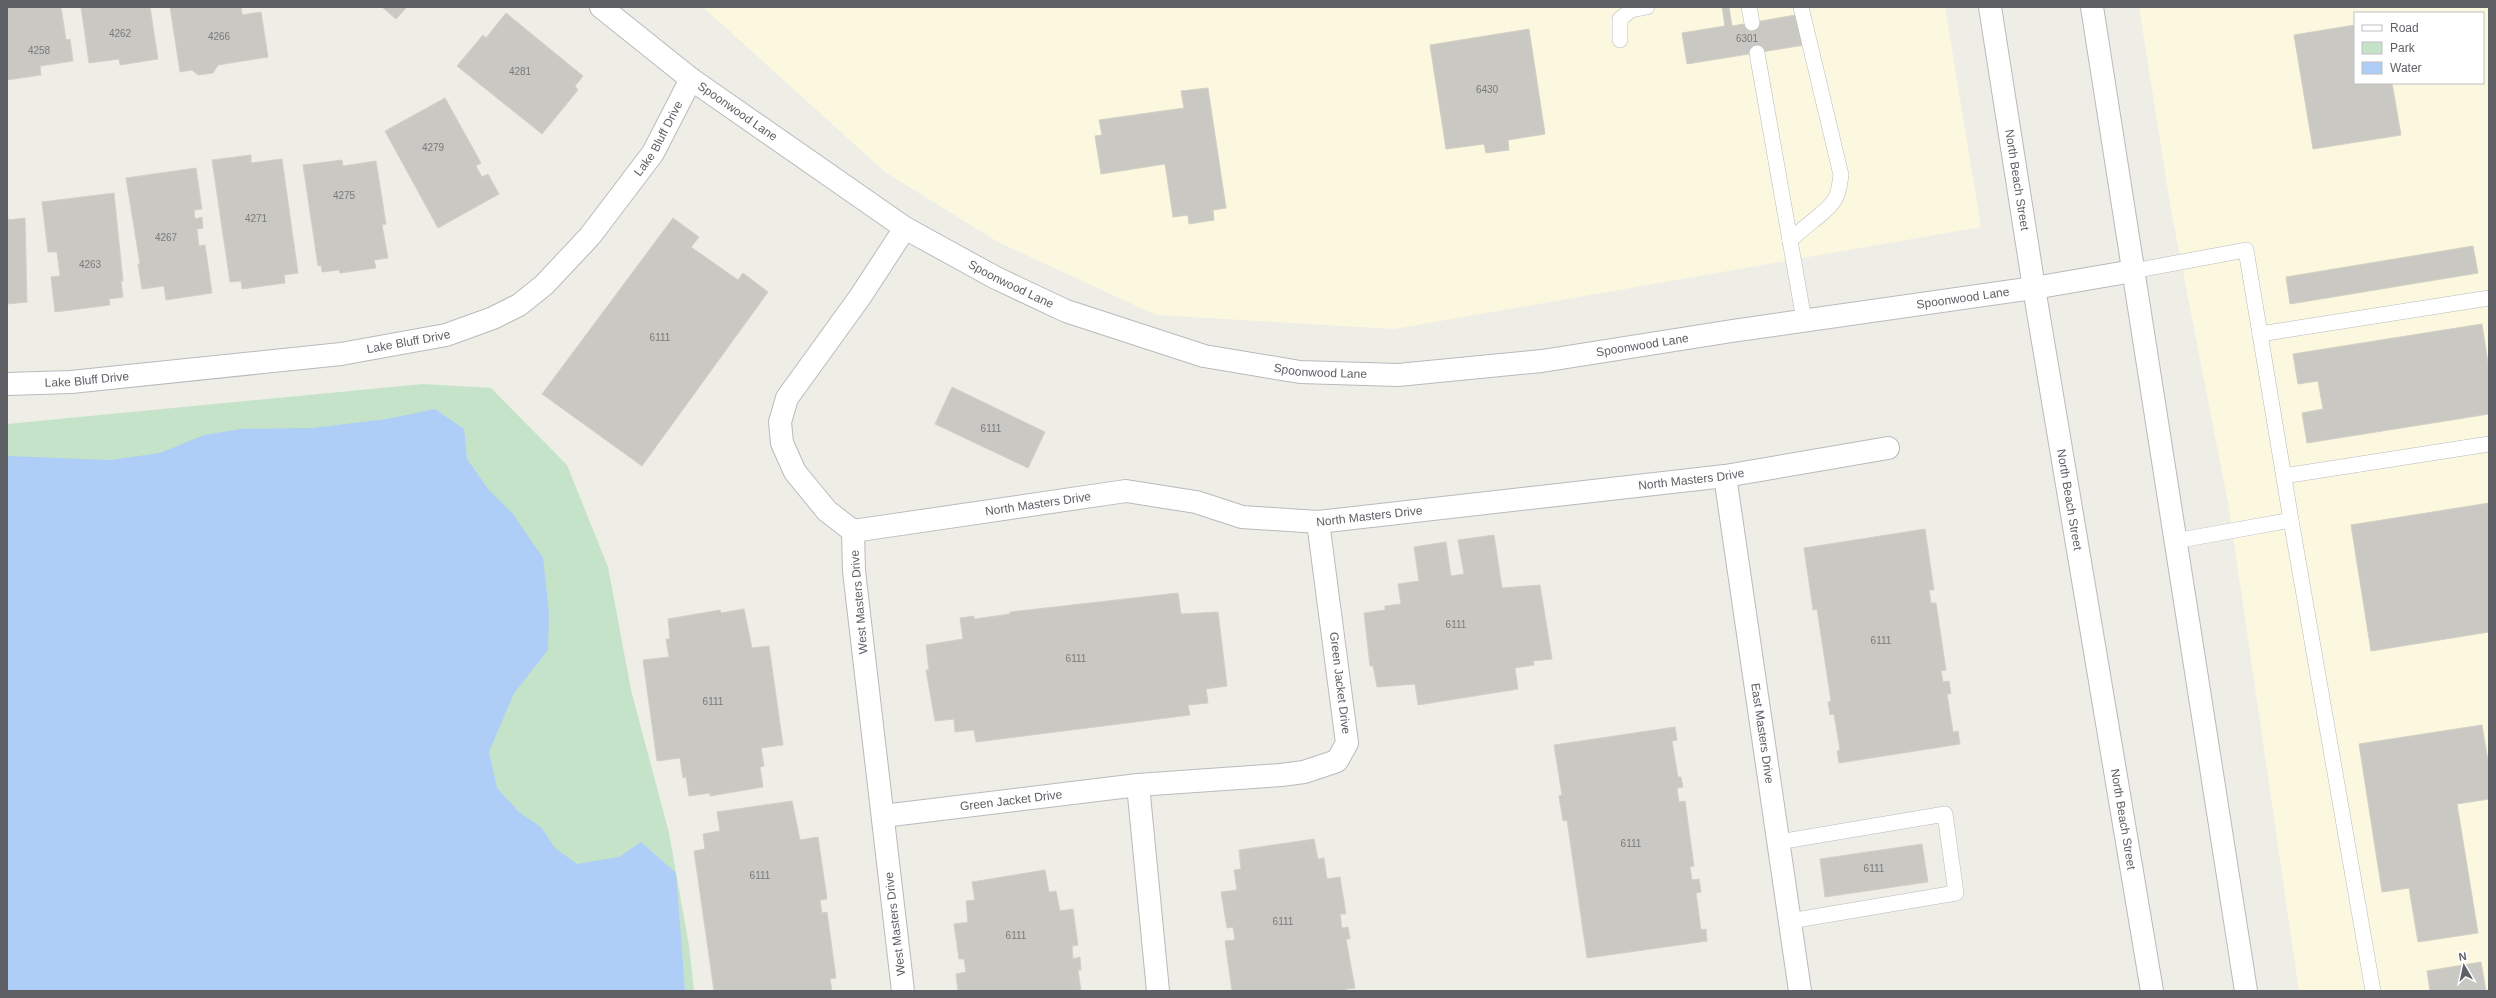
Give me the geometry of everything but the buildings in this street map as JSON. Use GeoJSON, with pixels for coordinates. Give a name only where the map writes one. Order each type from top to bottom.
{"type":"FeatureCollection","features":[{"type":"Feature","properties":{"kind":"street","name":"Spoonwood Lane"},"geometry":{"type":"LineString","coordinates":[[600,7],[691,79],[905,228],[996,278],[1066,311],[1204,356],[1300,372],[1398,375],[1542,361],[1804,320],[2034,288],[2133,271]]}},
{"type":"Feature","properties":{"kind":"street","name":"North Beach Street"},"geometry":{"type":"LineString","coordinates":[[1990,7],[2034,288],[2152,991]]}},
{"type":"Feature","properties":{"kind":"street"},"geometry":{"type":"LineString","coordinates":[[2092,7],[2246,991]]}},
{"type":"Feature","properties":{"kind":"street","name":"Lake Bluff Drive"},"geometry":{"type":"LineString","coordinates":[[7,384],[71,382],[341,354],[446,335],[493,318],[519,305],[544,285],[590,236],[653,154],[691,79]]}},
{"type":"Feature","properties":{"kind":"street"},"geometry":{"type":"LineString","coordinates":[[853,531],[827,512],[795,472],[782,443],[780,422],[787,398],[860,298],[905,228]]}},
{"type":"Feature","properties":{"kind":"street","name":"North Masters Drive"},"geometry":{"type":"LineString","coordinates":[[853,531],[1126,491],[1196,502],[1242,517],[1318,522],[1725,476],[1888,448]]}},
{"type":"Feature","properties":{"kind":"street","name":"East Masters Drive"},"geometry":{"type":"LineString","coordinates":[[1725,476],[1800,991]]}},
{"type":"Feature","properties":{"kind":"street","name":"Green Jacket Drive"},"geometry":{"type":"LineString","coordinates":[[883,816],[1138,785],[1282,775],[1304,772],[1337,761],[1347,743],[1318,522]]}},
{"type":"Feature","properties":{"kind":"street","name":"West Masters Drive"},"geometry":{"type":"LineString","coordinates":[[853,531],[854,571],[903,991]]}},
{"type":"Feature","properties":{"kind":"street"},"geometry":{"type":"LineString","coordinates":[[1138,785],[1158,991]]}},
{"type":"Feature","properties":{"kind":"lane"},"geometry":{"type":"LineString","coordinates":[[1620,40],[1620,19],[1631,10],[1647,7]]}},
{"type":"Feature","properties":{"kind":"lane"},"geometry":{"type":"LineString","coordinates":[[1749,7],[1752,22]]}},
{"type":"Feature","properties":{"kind":"lane"},"geometry":{"type":"LineString","coordinates":[[1790,241],[1802,228],[1820,214],[1836,198],[1841,175],[1801,7]]}},
{"type":"Feature","properties":{"kind":"lane"},"geometry":{"type":"LineString","coordinates":[[1757,53],[1804,320]]}},
{"type":"Feature","properties":{"kind":"lane"},"geometry":{"type":"LineString","coordinates":[[2133,271],[2246,250],[2291,520],[2373,991]]}},
{"type":"Feature","properties":{"kind":"lane"},"geometry":{"type":"LineString","coordinates":[[2260,334],[2489,298]]}},
{"type":"Feature","properties":{"kind":"lane"},"geometry":{"type":"LineString","coordinates":[[2284,476],[2489,444]]}},
{"type":"Feature","properties":{"kind":"lane"},"geometry":{"type":"LineString","coordinates":[[2176,541],[2291,520]]}},
{"type":"Feature","properties":{"kind":"lane"},"geometry":{"type":"LineString","coordinates":[[1778,842],[1945,814],[1956,893],[1790,921]]}},
{"type":"Feature","properties":{"kind":"shaded area"},"geometry":{"type":"Polygon","coordinates":[[[703,7],[1945,7],[1981,227],[1394,329],[1156,315],[998,242],[885,172],[703,7]]]}},
{"type":"Feature","properties":{"kind":"shaded area"},"geometry":{"type":"Polygon","coordinates":[[[2139,7],[2489,7],[2489,991],[2299,991],[2229,508],[2171,210],[2139,7]]]}},
{"type":"Feature","properties":{"kind":"green space"},"geometry":{"type":"Polygon","coordinates":[[[423,384],[491,388],[567,465],[608,567],[631,690],[669,833],[689,946],[694,991],[7,991],[7,424],[423,384]]]}},
{"type":"Feature","properties":{"kind":"water"},"geometry":{"type":"Polygon","coordinates":[[[435,409],[464,429],[467,459],[488,489],[513,514],[543,558],[549,612],[548,650],[514,693],[489,752],[497,788],[520,813],[541,827],[555,848],[577,864],[619,857],[641,842],[676,873],[685,991],[7,991],[7,456],[110,460],[160,453],[204,435],[240,429],[313,428],[387,419],[435,409]]]}}]}
